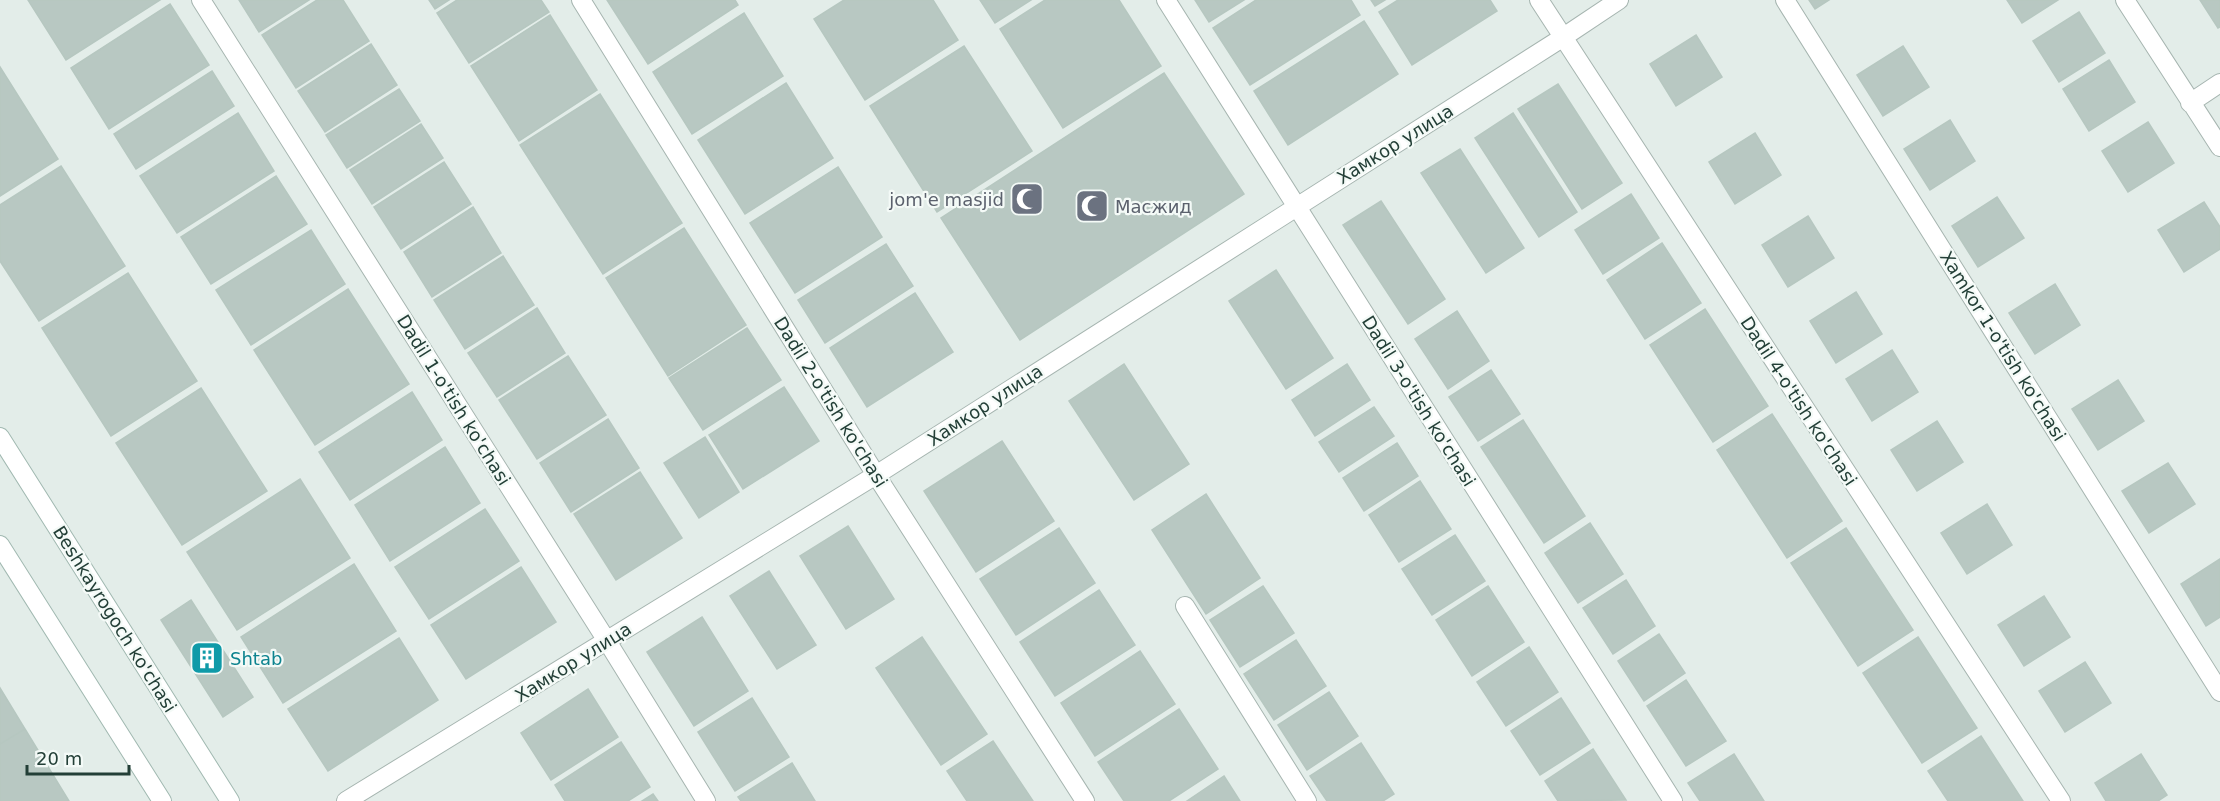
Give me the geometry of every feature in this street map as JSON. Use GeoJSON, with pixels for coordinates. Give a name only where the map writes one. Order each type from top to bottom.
{"type":"FeatureCollection","features":[{"type":"Feature","properties":{"kind":"street","name":"Dadil 1-o'tish ko'chasi"},"geometry":{"type":"LineString","coordinates":[[201,0],[706,801]]}},
{"type":"Feature","properties":{"kind":"street","name":"Dadil 2-o'tish ko'chasi"},"geometry":{"type":"LineString","coordinates":[[581,0],[876,475],[1085,801]]}},
{"type":"Feature","properties":{"kind":"street","name":"Dadil 3-o'tish ko'chasi"},"geometry":{"type":"LineString","coordinates":[[1166,0],[1672,801]]}},
{"type":"Feature","properties":{"kind":"street","name":"Dadil 4-o'tish ko'chasi"},"geometry":{"type":"LineString","coordinates":[[1539,0],[2061,801]]}},
{"type":"Feature","properties":{"kind":"street","name":"Хамкор улица"},"geometry":{"type":"LineString","coordinates":[[346,801],[876,475],[1619,0]]}},
{"type":"Feature","properties":{"kind":"street","name":"Xamkor 1-o'tish ko'chasi"},"geometry":{"type":"LineString","coordinates":[[1785,0],[2220,692]]}},
{"type":"Feature","properties":{"kind":"street"},"geometry":{"type":"LineString","coordinates":[[2125,0],[2220,147]]}},
{"type":"Feature","properties":{"kind":"street"},"geometry":{"type":"LineString","coordinates":[[2190,103],[2220,83]]}},
{"type":"Feature","properties":{"kind":"street","name":"Beshkayrogoch ko'chasi"},"geometry":{"type":"LineString","coordinates":[[0,437],[230,801]]}},
{"type":"Feature","properties":{"kind":"street"},"geometry":{"type":"LineString","coordinates":[[0,545],[162,801]]}},
{"type":"Feature","properties":{"kind":"street"},"geometry":{"type":"LineString","coordinates":[[1185,606],[1307,801]]}},
{"type":"Feature","properties":{"kind":"building"},"geometry":{"type":"Polygon","coordinates":[[[28,0],[160,0],[66,60],[28,0]]]}},
{"type":"Feature","properties":{"kind":"building"},"geometry":{"type":"Polygon","coordinates":[[[239,0],[309,0],[259,32],[239,0]]]}},
{"type":"Feature","properties":{"kind":"building"},"geometry":{"type":"Polygon","coordinates":[[[317,0],[343,0],[369,41],[296,88],[262,35],[317,0]]]}},
{"type":"Feature","properties":{"kind":"building"},"geometry":{"type":"Polygon","coordinates":[[[429,0],[449,0],[435,9],[429,0]]]}},
{"type":"Feature","properties":{"kind":"building"},"geometry":{"type":"Polygon","coordinates":[[[457,0],[541,0],[549,12],[469,63],[437,13],[457,0]]]}},
{"type":"Feature","properties":{"kind":"building"},"geometry":{"type":"Polygon","coordinates":[[[607,0],[735,0],[738,5],[648,64],[607,0]]]}},
{"type":"Feature","properties":{"kind":"building"},"geometry":{"type":"Polygon","coordinates":[[[844,0],[933,0],[958,40],[865,100],[814,19],[844,0]]]}},
{"type":"Feature","properties":{"kind":"building"},"geometry":{"type":"Polygon","coordinates":[[[980,0],[1031,0],[995,23],[980,0]]]}},
{"type":"Feature","properties":{"kind":"building"},"geometry":{"type":"Polygon","coordinates":[[[1045,0],[1119,0],[1161,66],[1063,128],[1000,29],[1045,0]]]}},
{"type":"Feature","properties":{"kind":"building"},"geometry":{"type":"Polygon","coordinates":[[[1195,0],[1244,0],[1209,22],[1195,0]]]}},
{"type":"Feature","properties":{"kind":"building"},"geometry":{"type":"Polygon","coordinates":[[[1256,0],[1351,0],[1360,15],[1250,85],[1213,28],[1256,0]]]}},
{"type":"Feature","properties":{"kind":"building"},"geometry":{"type":"Polygon","coordinates":[[[1371,0],[1385,0],[1375,6],[1371,0]]]}},
{"type":"Feature","properties":{"kind":"building"},"geometry":{"type":"Polygon","coordinates":[[[1398,0],[1490,0],[1497,11],[1412,65],[1379,12],[1398,0]]]}},
{"type":"Feature","properties":{"kind":"building"},"geometry":{"type":"Polygon","coordinates":[[[1809,0],[1829,0],[1815,9],[1809,0]]]}},
{"type":"Feature","properties":{"kind":"building"},"geometry":{"type":"Polygon","coordinates":[[[2007,0],[2058,0],[2022,23],[2007,0]]]}},
{"type":"Feature","properties":{"kind":"building"},"geometry":{"type":"Polygon","coordinates":[[[2200,0],[2220,0],[2220,27],[2218,28],[2200,0]]]}},
{"type":"Feature","properties":{"kind":"building"},"geometry":{"type":"Polygon","coordinates":[[[170,4],[209,65],[109,129],[71,68],[170,4]]]}},
{"type":"Feature","properties":{"kind":"building"},"geometry":{"type":"Polygon","coordinates":[[[2079,12],[2105,53],[2059,82],[2033,41],[2079,12]]]}},
{"type":"Feature","properties":{"kind":"building"},"geometry":{"type":"Polygon","coordinates":[[[744,13],[783,76],[692,134],[653,72],[744,13]]]}},
{"type":"Feature","properties":{"kind":"building"},"geometry":{"type":"Polygon","coordinates":[[[550,15],[597,90],[519,141],[471,66],[550,15]]]}},
{"type":"Feature","properties":{"kind":"building"},"geometry":{"type":"Polygon","coordinates":[[[1364,21],[1398,74],[1288,145],[1254,91],[1364,21]]]}},
{"type":"Feature","properties":{"kind":"building"},"geometry":{"type":"Polygon","coordinates":[[[1696,35],[1722,77],[1676,106],[1650,64],[1696,35]]]}},
{"type":"Feature","properties":{"kind":"building"},"geometry":{"type":"Polygon","coordinates":[[[371,44],[397,85],[325,132],[298,91],[371,44]]]}},
{"type":"Feature","properties":{"kind":"building"},"geometry":{"type":"Polygon","coordinates":[[[964,46],[1032,151],[937,212],[870,106],[964,46]]]}},
{"type":"Feature","properties":{"kind":"building"},"geometry":{"type":"Polygon","coordinates":[[[1903,46],[1929,87],[1883,116],[1857,75],[1903,46]]]}},
{"type":"Feature","properties":{"kind":"building"},"geometry":{"type":"Polygon","coordinates":[[[2109,60],[2135,102],[2089,131],[2063,89],[2109,60]]]}},
{"type":"Feature","properties":{"kind":"building"},"geometry":{"type":"Polygon","coordinates":[[[0,67],[58,159],[0,196],[0,67]]]}},
{"type":"Feature","properties":{"kind":"building"},"geometry":{"type":"Polygon","coordinates":[[[212,71],[234,106],[136,169],[114,134],[212,71]]]}},
{"type":"Feature","properties":{"kind":"building","name":"Масжид"},"geometry":{"type":"Polygon","coordinates":[[[1164,73],[1244,194],[1020,340],[941,218],[1164,73]]]}},
{"type":"Feature","properties":{"kind":"building"},"geometry":{"type":"Polygon","coordinates":[[[786,83],[833,158],[745,214],[698,140],[786,83]]]}},
{"type":"Feature","properties":{"kind":"building"},"geometry":{"type":"Polygon","coordinates":[[[1558,84],[1622,183],[1582,209],[1518,109],[1558,84]]]}},
{"type":"Feature","properties":{"kind":"building"},"geometry":{"type":"Polygon","coordinates":[[[399,89],[420,121],[347,168],[326,135],[399,89]]]}},
{"type":"Feature","properties":{"kind":"building"},"geometry":{"type":"Polygon","coordinates":[[[600,94],[682,223],[603,274],[520,145],[600,94]]]}},
{"type":"Feature","properties":{"kind":"building"},"geometry":{"type":"Polygon","coordinates":[[[238,113],[274,171],[177,233],[140,176],[238,113]]]}},
{"type":"Feature","properties":{"kind":"building"},"geometry":{"type":"Polygon","coordinates":[[[1513,113],[1577,212],[1539,237],[1475,138],[1513,113]]]}},
{"type":"Feature","properties":{"kind":"building"},"geometry":{"type":"Polygon","coordinates":[[[1950,120],[1975,161],[1930,190],[1904,149],[1950,120]]]}},
{"type":"Feature","properties":{"kind":"building"},"geometry":{"type":"Polygon","coordinates":[[[2148,122],[2174,163],[2128,192],[2102,151],[2148,122]]]}},
{"type":"Feature","properties":{"kind":"building"},"geometry":{"type":"Polygon","coordinates":[[[421,124],[443,158],[372,204],[350,170],[421,124]]]}},
{"type":"Feature","properties":{"kind":"building"},"geometry":{"type":"Polygon","coordinates":[[[1755,133],[1781,175],[1735,204],[1709,162],[1755,133]]]}},
{"type":"Feature","properties":{"kind":"building"},"geometry":{"type":"Polygon","coordinates":[[[1460,149],[1524,248],[1486,273],[1421,173],[1460,149]]]}},
{"type":"Feature","properties":{"kind":"building"},"geometry":{"type":"Polygon","coordinates":[[[444,162],[471,204],[401,249],[374,207],[444,162]]]}},
{"type":"Feature","properties":{"kind":"building"},"geometry":{"type":"Polygon","coordinates":[[[61,166],[125,266],[39,321],[0,261],[0,205],[61,166]]]}},
{"type":"Feature","properties":{"kind":"building"},"geometry":{"type":"Polygon","coordinates":[[[838,167],[882,237],[795,293],[750,223],[838,167]]]}},
{"type":"Feature","properties":{"kind":"building"},"geometry":{"type":"Polygon","coordinates":[[[276,176],[307,224],[211,284],[181,237],[276,176]]]}},
{"type":"Feature","properties":{"kind":"building"},"geometry":{"type":"Polygon","coordinates":[[[1631,194],[1659,238],[1603,274],[1575,230],[1631,194]]]}},
{"type":"Feature","properties":{"kind":"building"},"geometry":{"type":"Polygon","coordinates":[[[1997,197],[2024,238],[1978,267],[1952,226],[1997,197]]]}},
{"type":"Feature","properties":{"kind":"building"},"geometry":{"type":"Polygon","coordinates":[[[1381,201],[1445,299],[1408,324],[1343,225],[1381,201]]]}},
{"type":"Feature","properties":{"kind":"building"},"geometry":{"type":"Polygon","coordinates":[[[2204,202],[2220,227],[2220,249],[2184,272],[2158,230],[2204,202]]]}},
{"type":"Feature","properties":{"kind":"building"},"geometry":{"type":"Polygon","coordinates":[[[473,207],[501,253],[432,297],[404,252],[473,207]]]}},
{"type":"Feature","properties":{"kind":"building"},"geometry":{"type":"Polygon","coordinates":[[[1808,216],[1834,258],[1788,287],[1762,245],[1808,216]]]}},
{"type":"Feature","properties":{"kind":"building"},"geometry":{"type":"Polygon","coordinates":[[[684,228],[746,325],[668,376],[606,278],[684,228]]]}},
{"type":"Feature","properties":{"kind":"building"},"geometry":{"type":"Polygon","coordinates":[[[311,230],[345,284],[251,345],[216,290],[311,230]]]}},
{"type":"Feature","properties":{"kind":"building"},"geometry":{"type":"Polygon","coordinates":[[[1662,243],[1701,303],[1645,339],[1607,280],[1662,243]]]}},
{"type":"Feature","properties":{"kind":"building"},"geometry":{"type":"Polygon","coordinates":[[[886,244],[913,286],[825,343],[798,300],[886,244]]]}},
{"type":"Feature","properties":{"kind":"building"},"geometry":{"type":"Polygon","coordinates":[[[503,256],[534,305],[465,349],[434,300],[503,256]]]}},
{"type":"Feature","properties":{"kind":"building"},"geometry":{"type":"Polygon","coordinates":[[[1276,270],[1333,358],[1286,389],[1229,301],[1276,270]]]}},
{"type":"Feature","properties":{"kind":"building"},"geometry":{"type":"Polygon","coordinates":[[[128,273],[197,381],[111,436],[42,328],[128,273]]]}},
{"type":"Feature","properties":{"kind":"building"},"geometry":{"type":"Polygon","coordinates":[[[2055,284],[2080,325],[2035,354],[2009,313],[2055,284]]]}},
{"type":"Feature","properties":{"kind":"building"},"geometry":{"type":"Polygon","coordinates":[[[348,289],[409,384],[315,445],[254,350],[348,289]]]}},
{"type":"Feature","properties":{"kind":"building"},"geometry":{"type":"Polygon","coordinates":[[[1856,292],[1882,334],[1836,363],[1810,321],[1856,292]]]}},
{"type":"Feature","properties":{"kind":"building"},"geometry":{"type":"Polygon","coordinates":[[[915,293],[953,352],[867,407],[830,348],[915,293]]]}},
{"type":"Feature","properties":{"kind":"building"},"geometry":{"type":"Polygon","coordinates":[[[537,308],[565,353],[497,397],[468,353],[537,308]]]}},
{"type":"Feature","properties":{"kind":"building"},"geometry":{"type":"Polygon","coordinates":[[[1705,309],[1768,406],[1713,442],[1650,345],[1705,309]]]}},
{"type":"Feature","properties":{"kind":"building"},"geometry":{"type":"Polygon","coordinates":[[[1457,311],[1489,361],[1448,389],[1415,339],[1457,311]]]}},
{"type":"Feature","properties":{"kind":"building"},"geometry":{"type":"Polygon","coordinates":[[[747,328],[781,380],[703,430],[669,378],[747,328]]]}},
{"type":"Feature","properties":{"kind":"building"},"geometry":{"type":"Polygon","coordinates":[[[1892,350],[1918,392],[1872,421],[1846,379],[1892,350]]]}},
{"type":"Feature","properties":{"kind":"building"},"geometry":{"type":"Polygon","coordinates":[[[568,356],[606,415],[537,459],[499,400],[568,356]]]}},
{"type":"Feature","properties":{"kind":"building"},"geometry":{"type":"Polygon","coordinates":[[[1124,364],[1189,464],[1134,500],[1069,401],[1124,364]]]}},
{"type":"Feature","properties":{"kind":"building"},"geometry":{"type":"Polygon","coordinates":[[[1347,364],[1370,400],[1315,436],[1292,400],[1347,364]]]}},
{"type":"Feature","properties":{"kind":"building"},"geometry":{"type":"Polygon","coordinates":[[[1491,370],[1520,414],[1478,441],[1449,397],[1491,370]]]}},
{"type":"Feature","properties":{"kind":"building"},"geometry":{"type":"Polygon","coordinates":[[[2118,380],[2144,421],[2098,450],[2072,409],[2118,380]]]}},
{"type":"Feature","properties":{"kind":"building"},"geometry":{"type":"Polygon","coordinates":[[[784,387],[819,441],[743,489],[709,435],[784,387]]]}},
{"type":"Feature","properties":{"kind":"building"},"geometry":{"type":"Polygon","coordinates":[[[201,388],[267,491],[182,545],[116,443],[201,388]]]}},
{"type":"Feature","properties":{"kind":"building"},"geometry":{"type":"Polygon","coordinates":[[[412,392],[442,440],[350,500],[319,452],[412,392]]]}},
{"type":"Feature","properties":{"kind":"building"},"geometry":{"type":"Polygon","coordinates":[[[1374,407],[1394,436],[1339,472],[1319,442],[1374,407]]]}},
{"type":"Feature","properties":{"kind":"building"},"geometry":{"type":"Polygon","coordinates":[[[1772,414],[1842,521],[1787,558],[1717,450],[1772,414]]]}},
{"type":"Feature","properties":{"kind":"building"},"geometry":{"type":"Polygon","coordinates":[[[608,419],[639,468],[571,512],[540,463],[608,419]]]}},
{"type":"Feature","properties":{"kind":"building"},"geometry":{"type":"Polygon","coordinates":[[[1523,420],[1585,516],[1544,543],[1481,447],[1523,420]]]}},
{"type":"Feature","properties":{"kind":"building"},"geometry":{"type":"Polygon","coordinates":[[[1937,421],[1963,462],[1917,491],[1891,450],[1937,421]]]}},
{"type":"Feature","properties":{"kind":"building"},"geometry":{"type":"Polygon","coordinates":[[[705,437],[739,492],[699,518],[664,463],[705,437]]]}},
{"type":"Feature","properties":{"kind":"building"},"geometry":{"type":"Polygon","coordinates":[[[1002,441],[1054,521],[976,572],[924,491],[1002,441]]]}},
{"type":"Feature","properties":{"kind":"building"},"geometry":{"type":"Polygon","coordinates":[[[1397,443],[1418,476],[1364,511],[1343,478],[1397,443]]]}},
{"type":"Feature","properties":{"kind":"building"},"geometry":{"type":"Polygon","coordinates":[[[445,447],[480,503],[390,561],[355,505],[445,447]]]}},
{"type":"Feature","properties":{"kind":"building"},"geometry":{"type":"Polygon","coordinates":[[[2168,463],[2195,504],[2149,533],[2122,491],[2168,463]]]}},
{"type":"Feature","properties":{"kind":"building"},"geometry":{"type":"Polygon","coordinates":[[[640,472],[682,538],[616,580],[574,514],[640,472]]]}},
{"type":"Feature","properties":{"kind":"building"},"geometry":{"type":"Polygon","coordinates":[[[300,479],[350,558],[237,630],[187,552],[300,479]]]}},
{"type":"Feature","properties":{"kind":"building"},"geometry":{"type":"Polygon","coordinates":[[[1420,481],[1451,529],[1399,562],[1369,515],[1420,481]]]}},
{"type":"Feature","properties":{"kind":"building"},"geometry":{"type":"Polygon","coordinates":[[[1206,494],[1260,578],[1206,614],[1152,530],[1206,494]]]}},
{"type":"Feature","properties":{"kind":"building"},"geometry":{"type":"Polygon","coordinates":[[[1987,504],[2012,545],[1967,574],[1941,533],[1987,504]]]}},
{"type":"Feature","properties":{"kind":"building"},"geometry":{"type":"Polygon","coordinates":[[[485,509],[519,561],[429,619],[395,567],[485,509]]]}},
{"type":"Feature","properties":{"kind":"building"},"geometry":{"type":"Polygon","coordinates":[[[1590,523],[1623,574],[1578,603],[1545,553],[1590,523]]]}},
{"type":"Feature","properties":{"kind":"building"},"geometry":{"type":"Polygon","coordinates":[[[848,526],[894,599],[846,629],[800,556],[848,526]]]}},
{"type":"Feature","properties":{"kind":"building"},"geometry":{"type":"Polygon","coordinates":[[[1059,528],[1095,583],[1016,635],[980,579],[1059,528]]]}},
{"type":"Feature","properties":{"kind":"building"},"geometry":{"type":"Polygon","coordinates":[[[1846,528],[1913,630],[1858,666],[1791,563],[1846,528]]]}},
{"type":"Feature","properties":{"kind":"building"},"geometry":{"type":"Polygon","coordinates":[[[1455,535],[1485,581],[1432,615],[1402,569],[1455,535]]]}},
{"type":"Feature","properties":{"kind":"building"},"geometry":{"type":"Polygon","coordinates":[[[2220,559],[2220,617],[2206,626],[2181,584],[2220,559]]]}},
{"type":"Feature","properties":{"kind":"building"},"geometry":{"type":"Polygon","coordinates":[[[354,564],[396,631],[283,703],[241,637],[354,564]]]}},
{"type":"Feature","properties":{"kind":"building"},"geometry":{"type":"Polygon","coordinates":[[[521,567],[556,622],[466,679],[431,625],[521,567]]]}},
{"type":"Feature","properties":{"kind":"building"},"geometry":{"type":"Polygon","coordinates":[[[769,571],[816,645],[777,669],[730,596],[769,571]]]}},
{"type":"Feature","properties":{"kind":"building"},"geometry":{"type":"Polygon","coordinates":[[[1626,580],[1655,626],[1613,654],[1583,608],[1626,580]]]}},
{"type":"Feature","properties":{"kind":"building"},"geometry":{"type":"Polygon","coordinates":[[[1263,586],[1294,633],[1240,667],[1210,620],[1263,586]]]}},
{"type":"Feature","properties":{"kind":"building"},"geometry":{"type":"Polygon","coordinates":[[[1488,586],[1524,642],[1472,676],[1436,620],[1488,586]]]}},
{"type":"Feature","properties":{"kind":"building"},"geometry":{"type":"Polygon","coordinates":[[[1099,590],[1135,645],[1055,696],[1020,642],[1099,590]]]}},
{"type":"Feature","properties":{"kind":"building"},"geometry":{"type":"Polygon","coordinates":[[[2044,596],[2070,637],[2024,666],[1998,625],[2044,596]]]}},
{"type":"Feature","properties":{"kind":"building","name":"Shtab"},"geometry":{"type":"Polygon","coordinates":[[[191,600],[253,697],[223,717],[161,620],[191,600]]]}},
{"type":"Feature","properties":{"kind":"building"},"geometry":{"type":"Polygon","coordinates":[[[702,617],[748,691],[694,726],[647,652],[702,617]]]}},
{"type":"Feature","properties":{"kind":"building"},"geometry":{"type":"Polygon","coordinates":[[[1659,634],[1685,673],[1644,701],[1618,661],[1659,634]]]}},
{"type":"Feature","properties":{"kind":"building"},"geometry":{"type":"Polygon","coordinates":[[[922,637],[987,734],[941,765],[876,668],[922,637]]]}},
{"type":"Feature","properties":{"kind":"building"},"geometry":{"type":"Polygon","coordinates":[[[1918,637],[1977,728],[1922,763],[1863,673],[1918,637]]]}},
{"type":"Feature","properties":{"kind":"building"},"geometry":{"type":"Polygon","coordinates":[[[399,638],[438,700],[328,771],[288,709],[399,638]]]}},
{"type":"Feature","properties":{"kind":"building"},"geometry":{"type":"Polygon","coordinates":[[[1296,640],[1326,686],[1274,720],[1244,674],[1296,640]]]}},
{"type":"Feature","properties":{"kind":"building"},"geometry":{"type":"Polygon","coordinates":[[[1529,647],[1558,692],[1506,726],[1477,682],[1529,647]]]}},
{"type":"Feature","properties":{"kind":"building"},"geometry":{"type":"Polygon","coordinates":[[[1140,651],[1175,704],[1095,756],[1061,703],[1140,651]]]}},
{"type":"Feature","properties":{"kind":"building"},"geometry":{"type":"Polygon","coordinates":[[[2085,662],[2111,703],[2065,732],[2039,691],[2085,662]]]}},
{"type":"Feature","properties":{"kind":"building"},"geometry":{"type":"Polygon","coordinates":[[[1686,680],[1726,741],[1686,766],[1647,706],[1686,680]]]}},
{"type":"Feature","properties":{"kind":"building"},"geometry":{"type":"Polygon","coordinates":[[[0,688],[25,729],[0,744],[0,688]]]}},
{"type":"Feature","properties":{"kind":"building"},"geometry":{"type":"Polygon","coordinates":[[[588,689],[618,737],[551,780],[521,733],[588,689]]]}},
{"type":"Feature","properties":{"kind":"building"},"geometry":{"type":"Polygon","coordinates":[[[1329,692],[1358,736],[1307,770],[1278,725],[1329,692]]]}},
{"type":"Feature","properties":{"kind":"building"},"geometry":{"type":"Polygon","coordinates":[[[752,698],[789,757],[735,791],[698,732],[752,698]]]}},
{"type":"Feature","properties":{"kind":"building"},"geometry":{"type":"Polygon","coordinates":[[[1561,698],[1590,743],[1540,775],[1511,731],[1561,698]]]}},
{"type":"Feature","properties":{"kind":"building"},"geometry":{"type":"Polygon","coordinates":[[[1179,709],[1218,769],[1169,801],[1124,801],[1098,762],[1179,709]]]}},
{"type":"Feature","properties":{"kind":"building"},"geometry":{"type":"Polygon","coordinates":[[[25,729],[69,801],[0,801],[0,744],[25,729]]]}},
{"type":"Feature","properties":{"kind":"building"},"geometry":{"type":"Polygon","coordinates":[[[1981,736],[2023,801],[1948,801],[1928,771],[1981,736]]]}},
{"type":"Feature","properties":{"kind":"building"},"geometry":{"type":"Polygon","coordinates":[[[993,741],[1033,801],[967,801],[947,771],[993,741]]]}},
{"type":"Feature","properties":{"kind":"building"},"geometry":{"type":"Polygon","coordinates":[[[621,742],[650,787],[628,801],[565,801],[555,785],[621,742]]]}},
{"type":"Feature","properties":{"kind":"building"},"geometry":{"type":"Polygon","coordinates":[[[1361,743],[1394,794],[1383,801],[1327,801],[1310,776],[1361,743]]]}},
{"type":"Feature","properties":{"kind":"building"},"geometry":{"type":"Polygon","coordinates":[[[1593,749],[1626,800],[1558,801],[1545,781],[1593,749]]]}},
{"type":"Feature","properties":{"kind":"building"},"geometry":{"type":"Polygon","coordinates":[[[1734,754],[1764,801],[1700,801],[1688,783],[1734,754]]]}},
{"type":"Feature","properties":{"kind":"building"},"geometry":{"type":"Polygon","coordinates":[[[2141,754],[2167,795],[2158,801],[2106,801],[2095,783],[2141,754]]]}},
{"type":"Feature","properties":{"kind":"building"},"geometry":{"type":"Polygon","coordinates":[[[792,763],[815,801],[741,801],[738,797],[792,763]]]}},
{"type":"Feature","properties":{"kind":"building"},"geometry":{"type":"Polygon","coordinates":[[[1224,776],[1240,801],[1187,801],[1224,776]]]}},
{"type":"Feature","properties":{"kind":"building"},"geometry":{"type":"Polygon","coordinates":[[[653,794],[658,801],[642,801],[653,794]]]}},
{"type":"Feature","properties":{"kind":"place","name":"jom'e masjid"},"geometry":{"type":"Point","coordinates":[1027,199]}},
{"type":"Feature","properties":{"kind":"place","name":"Масжид"},"geometry":{"type":"Point","coordinates":[1092,206]}},
{"type":"Feature","properties":{"kind":"place","name":"Shtab"},"geometry":{"type":"Point","coordinates":[207,658]}}]}
